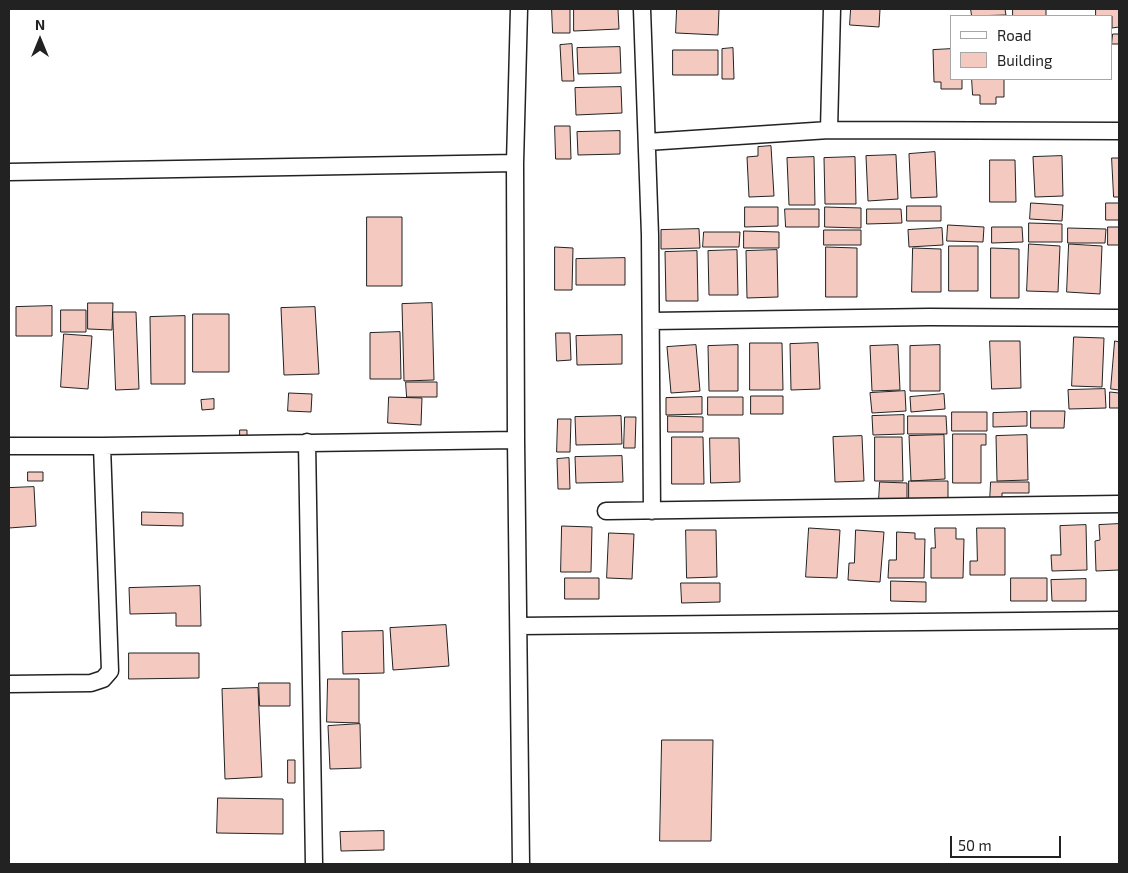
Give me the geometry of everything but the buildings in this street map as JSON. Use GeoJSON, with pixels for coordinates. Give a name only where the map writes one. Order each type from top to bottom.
{"type":"FeatureCollection","features":[{"type":"Feature","properties":{"kind":"street"},"geometry":{"type":"LineString","coordinates":[[519,9],[515,163],[521,864]]}},
{"type":"Feature","properties":{"kind":"street"},"geometry":{"type":"LineString","coordinates":[[642,9],[650,235],[652,511]]}},
{"type":"Feature","properties":{"kind":"street"},"geometry":{"type":"LineString","coordinates":[[829,130],[832,9]]}},
{"type":"Feature","properties":{"kind":"street"},"geometry":{"type":"LineString","coordinates":[[647,142],[829,130],[1119,131]]}},
{"type":"Feature","properties":{"kind":"street"},"geometry":{"type":"LineString","coordinates":[[9,172],[515,163]]}},
{"type":"Feature","properties":{"kind":"street"},"geometry":{"type":"LineString","coordinates":[[651,321],[929,317],[1119,318]]}},
{"type":"Feature","properties":{"kind":"street"},"geometry":{"type":"LineString","coordinates":[[9,446],[516,440]]}},
{"type":"Feature","properties":{"kind":"street"},"geometry":{"type":"LineString","coordinates":[[307,442],[314,864]]}},
{"type":"Feature","properties":{"kind":"street"},"geometry":{"type":"LineString","coordinates":[[9,684],[91,683],[103,680],[110,671],[102,446]]}},
{"type":"Feature","properties":{"kind":"street"},"geometry":{"type":"LineString","coordinates":[[606,511],[1119,504]]}},
{"type":"Feature","properties":{"kind":"street"},"geometry":{"type":"LineString","coordinates":[[519,626],[1119,620]]}}]}
